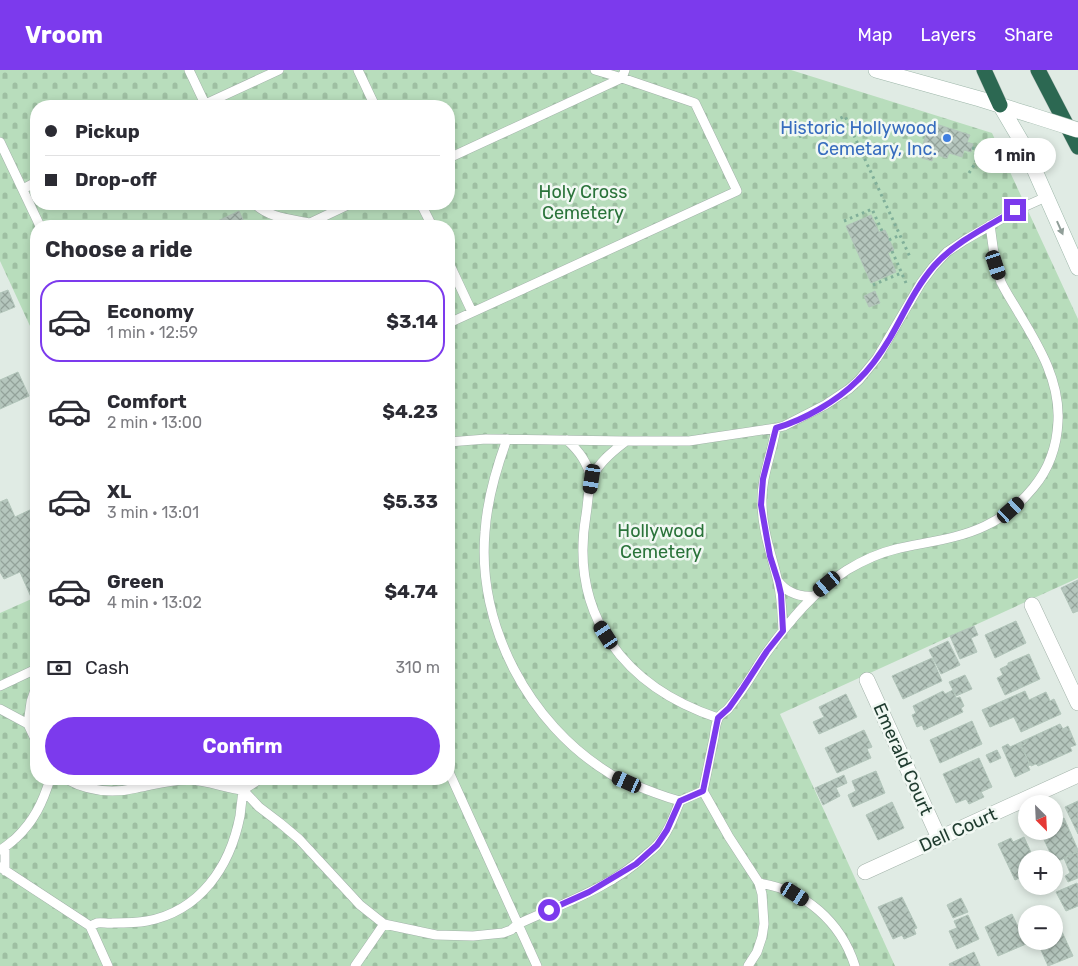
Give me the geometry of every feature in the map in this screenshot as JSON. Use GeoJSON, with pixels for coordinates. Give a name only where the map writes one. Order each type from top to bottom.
{"type":"FeatureCollection","features":[{"type":"Feature","properties":{"kind":"highway"},"geometry":{"type":"LineString","coordinates":[[984,70],[1000,106]]}},
{"type":"Feature","properties":{"kind":"highway"},"geometry":{"type":"LineString","coordinates":[[1038,70],[1078,146]]}},
{"type":"Feature","properties":{"kind":"street"},"geometry":{"type":"LineString","coordinates":[[876,70],[1078,130]]}},
{"type":"Feature","properties":{"kind":"street"},"geometry":{"type":"LineString","coordinates":[[1000,106],[1024,146],[1078,268]]}},
{"type":"Feature","properties":{"kind":"street"},"geometry":{"type":"LineString","coordinates":[[1032,604],[1078,703]]}},
{"type":"Feature","properties":{"kind":"street","name":"Emerald Court"},"geometry":{"type":"LineString","coordinates":[[867,680],[939,838]]}},
{"type":"Feature","properties":{"kind":"street","name":"Dell Court"},"geometry":{"type":"LineString","coordinates":[[865,872],[1078,775]]}},
{"type":"Feature","properties":{"kind":"lane"},"geometry":{"type":"LineString","coordinates":[[189,70],[202,100]]}},
{"type":"Feature","properties":{"kind":"lane"},"geometry":{"type":"LineString","coordinates":[[217,100],[280,70]]}},
{"type":"Feature","properties":{"kind":"lane"},"geometry":{"type":"LineString","coordinates":[[358,70],[372,100]]}},
{"type":"Feature","properties":{"kind":"lane"},"geometry":{"type":"LineString","coordinates":[[455,320],[737,191],[695,103],[624,74],[595,70]]}},
{"type":"Feature","properties":{"kind":"lane"},"geometry":{"type":"LineString","coordinates":[[455,155],[624,74]]}},
{"type":"Feature","properties":{"kind":"lane"},"geometry":{"type":"LineString","coordinates":[[0,142],[30,204]]}},
{"type":"Feature","properties":{"kind":"lane"},"geometry":{"type":"LineString","coordinates":[[23,189],[30,185]]}},
{"type":"Feature","properties":{"kind":"lane"},"geometry":{"type":"LineString","coordinates":[[455,442],[486,439],[625,442],[689,441],[784,426],[825,405],[859,380],[877,358],[914,293],[933,267],[947,252],[1015,210],[1046,196]]}},
{"type":"Feature","properties":{"kind":"lane"},"geometry":{"type":"LineString","coordinates":[[262,210],[274,216],[292,220]]}},
{"type":"Feature","properties":{"kind":"lane"},"geometry":{"type":"LineString","coordinates":[[317,220],[338,210]]}},
{"type":"Feature","properties":{"kind":"lane"},"geometry":{"type":"LineString","coordinates":[[748,966],[757,952],[762,937],[764,924],[762,894],[759,883],[703,791],[718,718],[729,708],[767,651],[783,631],[813,596],[827,584],[870,558],[966,533],[984,527],[998,519],[1027,496],[1039,481],[1049,464],[1055,446],[1058,407],[1052,376],[1038,347],[1001,283],[990,226]]}},
{"type":"Feature","properties":{"kind":"lane"},"geometry":{"type":"LineString","coordinates":[[455,276],[472,312]]}},
{"type":"Feature","properties":{"kind":"lane"},"geometry":{"type":"LineString","coordinates":[[776,428],[763,479],[761,505],[770,556],[778,581],[783,631]]}},
{"type":"Feature","properties":{"kind":"lane"},"geometry":{"type":"LineString","coordinates":[[507,440],[498,464],[487,506],[484,561],[492,615],[510,662],[537,706],[554,728],[576,750],[610,774],[644,789],[680,801],[703,791]]}},
{"type":"Feature","properties":{"kind":"lane"},"geometry":{"type":"LineString","coordinates":[[567,440],[578,450],[584,459],[592,479]]}},
{"type":"Feature","properties":{"kind":"lane"},"geometry":{"type":"LineString","coordinates":[[625,442],[615,449],[602,463],[592,479],[584,523],[583,561],[584,582],[590,603],[599,625],[627,664],[646,681],[664,693],[698,712],[718,718]]}},
{"type":"Feature","properties":{"kind":"lane"},"geometry":{"type":"LineString","coordinates":[[778,581],[788,591],[803,596],[813,596]]}},
{"type":"Feature","properties":{"kind":"lane"},"geometry":{"type":"LineString","coordinates":[[0,686],[30,672]]}},
{"type":"Feature","properties":{"kind":"lane"},"geometry":{"type":"LineString","coordinates":[[0,709],[28,724]]}},
{"type":"Feature","properties":{"kind":"lane"},"geometry":{"type":"LineString","coordinates":[[30,709],[28,724],[30,728]]}},
{"type":"Feature","properties":{"kind":"lane"},"geometry":{"type":"LineString","coordinates":[[48,785],[35,815],[24,829],[2,849],[2,869],[90,926],[108,966]]}},
{"type":"Feature","properties":{"kind":"lane"},"geometry":{"type":"LineString","coordinates":[[80,785],[98,791],[111,792],[153,785]]}},
{"type":"Feature","properties":{"kind":"lane"},"geometry":{"type":"LineString","coordinates":[[220,785],[243,790],[251,785]]}},
{"type":"Feature","properties":{"kind":"lane"},"geometry":{"type":"LineString","coordinates":[[241,785],[243,790],[260,807],[299,839],[360,906],[384,924],[436,935],[473,936],[502,933],[589,892],[636,864],[657,845],[667,830],[680,801]]}},
{"type":"Feature","properties":{"kind":"lane"},"geometry":{"type":"LineString","coordinates":[[455,785],[537,966]]}},
{"type":"Feature","properties":{"kind":"lane"},"geometry":{"type":"LineString","coordinates":[[90,926],[97,923],[129,923],[158,919],[174,913],[196,898],[214,880],[232,844],[240,817],[243,790]]}},
{"type":"Feature","properties":{"kind":"lane"},"geometry":{"type":"LineString","coordinates":[[759,883],[774,885],[795,894],[826,916],[842,935],[855,966]]}},
{"type":"Feature","properties":{"kind":"lane"},"geometry":{"type":"LineString","coordinates":[[355,966],[384,924]]}},
{"type":"Feature","properties":{"kind":"path"},"geometry":{"type":"LineString","coordinates":[[798,137],[845,116],[910,257]]}},
{"type":"Feature","properties":{"kind":"path"},"geometry":{"type":"LineString","coordinates":[[969,174],[976,162],[974,148],[978,148],[987,160],[1000,167]]}},
{"type":"Feature","properties":{"kind":"path"},"geometry":{"type":"LineString","coordinates":[[844,221],[872,208],[882,231]]}},
{"type":"Feature","properties":{"kind":"path"},"geometry":{"type":"LineString","coordinates":[[889,240],[900,235]]}},
{"type":"Feature","properties":{"kind":"path"},"geometry":{"type":"LineString","coordinates":[[892,251],[909,290]]}},
{"type":"Feature","properties":{"kind":"path"},"geometry":{"type":"LineString","coordinates":[[873,285],[901,273]]}},
{"type":"Feature","properties":{"kind":"green space","name":"Hollywood Cemetery"},"geometry":{"type":"Polygon","coordinates":[[[0,70],[791,70],[992,133],[1078,319],[1078,578],[780,714],[895,966],[0,966],[0,613],[30,600],[30,785],[455,785],[455,220],[30,220],[30,326],[0,261],[0,70]]]}},
{"type":"Feature","properties":{"kind":"building","name":"Historic Hollywood Cemetary, Inc."},"geometry":{"type":"Polygon","coordinates":[[[930,122],[970,135],[967,142],[973,144],[971,152],[964,150],[962,157],[949,153],[947,158],[934,154],[932,161],[919,157],[930,122]]]}},
{"type":"Feature","properties":{"kind":"building"},"geometry":{"type":"Polygon","coordinates":[[[239,211],[243,220],[220,220],[239,211]]]}},
{"type":"Feature","properties":{"kind":"building"},"geometry":{"type":"Polygon","coordinates":[[[871,215],[879,232],[885,230],[894,250],[888,253],[896,272],[871,283],[846,226],[871,215]]]}},
{"type":"Feature","properties":{"kind":"building"},"geometry":{"type":"Polygon","coordinates":[[[8,290],[15,307],[0,313],[0,293],[8,290]]]}},
{"type":"Feature","properties":{"kind":"building"},"geometry":{"type":"Polygon","coordinates":[[[875,291],[880,303],[869,307],[864,296],[875,291]]]}},
{"type":"Feature","properties":{"kind":"building"},"geometry":{"type":"Polygon","coordinates":[[[18,372],[29,396],[0,409],[0,380],[18,372]]]}},
{"type":"Feature","properties":{"kind":"building"},"geometry":{"type":"Polygon","coordinates":[[[7,499],[15,517],[30,510],[30,595],[20,572],[4,579],[0,572],[0,502],[7,499]]]}},
{"type":"Feature","properties":{"kind":"building"},"geometry":{"type":"Polygon","coordinates":[[[1078,580],[1078,611],[1073,613],[1061,588],[1078,580]]]}},
{"type":"Feature","properties":{"kind":"building"},"geometry":{"type":"Polygon","coordinates":[[[1016,621],[1026,643],[995,658],[985,635],[1016,621]]]}},
{"type":"Feature","properties":{"kind":"building"},"geometry":{"type":"Polygon","coordinates":[[[974,626],[978,635],[971,638],[977,652],[960,659],[950,636],[974,626]]]}},
{"type":"Feature","properties":{"kind":"building"},"geometry":{"type":"Polygon","coordinates":[[[948,641],[960,665],[941,674],[929,650],[948,641]]]}},
{"type":"Feature","properties":{"kind":"building"},"geometry":{"type":"Polygon","coordinates":[[[1029,654],[1040,679],[1005,695],[997,678],[1003,675],[1000,669],[1008,665],[1008,663],[1029,654]]]}},
{"type":"Feature","properties":{"kind":"building"},"geometry":{"type":"Polygon","coordinates":[[[932,658],[942,681],[903,699],[892,676],[932,658]]]}},
{"type":"Feature","properties":{"kind":"building"},"geometry":{"type":"Polygon","coordinates":[[[965,675],[972,689],[956,696],[949,682],[965,675]]]}},
{"type":"Feature","properties":{"kind":"building"},"geometry":{"type":"Polygon","coordinates":[[[953,690],[956,698],[960,697],[964,706],[961,708],[963,712],[924,730],[922,725],[917,727],[912,715],[916,713],[913,706],[943,691],[945,694],[953,690]]]}},
{"type":"Feature","properties":{"kind":"building"},"geometry":{"type":"Polygon","coordinates":[[[1025,691],[1029,700],[1046,692],[1050,701],[1054,699],[1061,714],[1021,732],[1014,717],[990,727],[982,710],[1025,691]]]}},
{"type":"Feature","properties":{"kind":"building"},"geometry":{"type":"Polygon","coordinates":[[[846,694],[857,717],[819,734],[813,722],[824,717],[819,707],[846,694]]]}},
{"type":"Feature","properties":{"kind":"building"},"geometry":{"type":"Polygon","coordinates":[[[972,721],[982,744],[940,763],[930,740],[972,721]]]}},
{"type":"Feature","properties":{"kind":"building"},"geometry":{"type":"Polygon","coordinates":[[[1060,724],[1063,729],[1068,726],[1076,745],[1070,747],[1072,751],[1038,766],[1036,764],[1031,766],[1021,746],[1026,743],[1025,740],[1060,724]]]}},
{"type":"Feature","properties":{"kind":"building"},"geometry":{"type":"Polygon","coordinates":[[[864,730],[872,747],[867,749],[871,758],[837,773],[825,748],[864,730]]]}},
{"type":"Feature","properties":{"kind":"building"},"geometry":{"type":"Polygon","coordinates":[[[1025,740],[1026,743],[1021,746],[1030,765],[1028,766],[1030,770],[1015,777],[1002,747],[1008,744],[1010,747],[1025,740]]]}},
{"type":"Feature","properties":{"kind":"building"},"geometry":{"type":"Polygon","coordinates":[[[997,750],[1001,758],[990,763],[986,755],[997,750]]]}},
{"type":"Feature","properties":{"kind":"building"},"geometry":{"type":"Polygon","coordinates":[[[979,758],[992,787],[981,792],[984,797],[969,804],[966,799],[956,803],[943,774],[979,758]]]}},
{"type":"Feature","properties":{"kind":"building"},"geometry":{"type":"Polygon","coordinates":[[[876,771],[885,793],[853,807],[848,795],[856,791],[852,781],[876,771]]]}},
{"type":"Feature","properties":{"kind":"building"},"geometry":{"type":"Polygon","coordinates":[[[844,775],[847,783],[836,788],[840,796],[823,805],[815,788],[844,775]]]}},
{"type":"Feature","properties":{"kind":"building"},"geometry":{"type":"Polygon","coordinates":[[[1078,801],[1078,834],[1065,807],[1078,801]]]}},
{"type":"Feature","properties":{"kind":"building"},"geometry":{"type":"Polygon","coordinates":[[[892,802],[904,828],[878,840],[866,815],[892,802]]]}},
{"type":"Feature","properties":{"kind":"building"},"geometry":{"type":"Polygon","coordinates":[[[1063,818],[1078,852],[1063,859],[1063,850],[1049,850],[1044,840],[1063,840],[1063,818]]]}},
{"type":"Feature","properties":{"kind":"building"},"geometry":{"type":"Polygon","coordinates":[[[1011,838],[1013,842],[1025,840],[1030,850],[1018,850],[1018,879],[1015,880],[998,844],[1011,838]]]}},
{"type":"Feature","properties":{"kind":"building"},"geometry":{"type":"Polygon","coordinates":[[[1078,852],[1078,878],[1068,882],[1065,876],[1070,873],[1064,858],[1078,852]]]}},
{"type":"Feature","properties":{"kind":"building"},"geometry":{"type":"Polygon","coordinates":[[[1077,883],[1078,906],[1066,911],[1058,895],[1063,895],[1063,889],[1077,883]]]}},
{"type":"Feature","properties":{"kind":"building"},"geometry":{"type":"Polygon","coordinates":[[[902,897],[917,928],[914,929],[916,934],[904,939],[902,935],[893,939],[878,907],[902,897]]]}},
{"type":"Feature","properties":{"kind":"building"},"geometry":{"type":"Polygon","coordinates":[[[961,898],[968,912],[953,918],[947,905],[961,898]]]}},
{"type":"Feature","properties":{"kind":"building"},"geometry":{"type":"Polygon","coordinates":[[[1012,914],[1018,927],[1018,947],[998,956],[985,927],[1012,914]]]}},
{"type":"Feature","properties":{"kind":"building"},"geometry":{"type":"Polygon","coordinates":[[[968,915],[979,939],[957,949],[949,931],[957,928],[954,921],[968,915]]]}},
{"type":"Feature","properties":{"kind":"building"},"geometry":{"type":"Polygon","coordinates":[[[1063,934],[1073,956],[1048,966],[1041,950],[1063,950],[1063,934]]]}},
{"type":"Feature","properties":{"kind":"building"},"geometry":{"type":"Polygon","coordinates":[[[974,952],[980,966],[950,966],[949,964],[974,952]]]}},
{"type":"Feature","properties":{"kind":"place","name":"Historic Hollywood Cemetary, Inc."},"geometry":{"type":"Point","coordinates":[947,138]}},
{"type":"Feature","properties":{"kind":"route"},"geometry":{"type":"LineString","coordinates":[[549,910],[610,881],[636,864],[657,845],[667,830],[680,801],[703,791],[718,718],[729,708],[767,651],[783,631],[781,594],[770,556],[761,505],[763,479],[776,428],[784,426],[825,405],[859,380],[877,358],[914,293],[933,267],[947,252],[1015,210]]}},
{"type":"Feature","properties":{"kind":"park label","name":"Holy Cross Cemetery"},"geometry":{"type":"Point","coordinates":[583,202]}}]}
